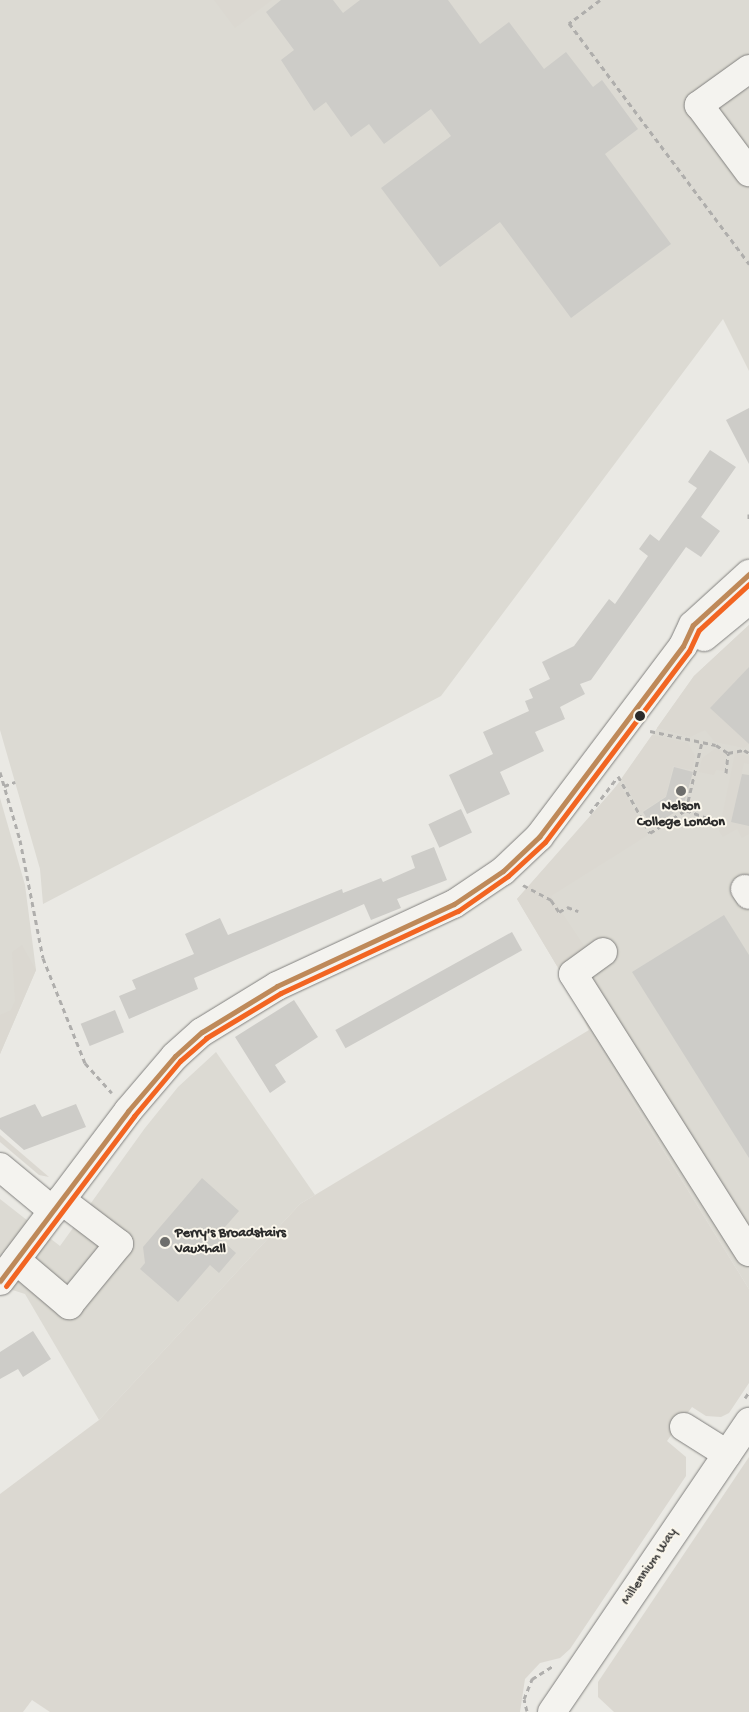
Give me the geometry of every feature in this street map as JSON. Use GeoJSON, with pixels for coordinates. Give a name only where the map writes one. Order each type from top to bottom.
{"type":"FeatureCollection","features":[{"type":"Feature","properties":{"kind":"main road"},"geometry":{"type":"LineString","coordinates":[[749,68],[700,105],[749,172]]}},
{"type":"Feature","properties":{"kind":"main road"},"geometry":{"type":"LineString","coordinates":[[0,1167],[57,1205],[119,1244],[69,1306],[7,1265],[57,1205],[128,1111],[175,1056],[227,1014],[454,904],[503,871],[539,837],[683,646],[692,624],[749,574]]}},
{"type":"Feature","properties":{"kind":"main road"},"geometry":{"type":"LineString","coordinates":[[683,646],[704,637],[749,600]]}},
{"type":"Feature","properties":{"kind":"main road"},"geometry":{"type":"LineString","coordinates":[[602,952],[574,974],[749,1252]]}},
{"type":"Feature","properties":{"kind":"main road","name":"Millennium Way"},"geometry":{"type":"LineString","coordinates":[[563,1708],[727,1454],[745,1413]]}},
{"type":"Feature","properties":{"kind":"main road"},"geometry":{"type":"LineString","coordinates":[[684,1427],[727,1454]]}},
{"type":"Feature","properties":{"kind":"path"},"geometry":{"type":"LineString","coordinates":[[600,0],[569,23],[749,264]]}},
{"type":"Feature","properties":{"kind":"path"},"geometry":{"type":"LineString","coordinates":[[749,514],[749,520]]}},
{"type":"Feature","properties":{"kind":"path"},"geometry":{"type":"LineString","coordinates":[[650,731],[702,742],[728,753],[744,750],[749,753]]}},
{"type":"Feature","properties":{"kind":"path"},"geometry":{"type":"LineString","coordinates":[[618,776],[650,833],[686,810],[702,742]]}},
{"type":"Feature","properties":{"kind":"path"},"geometry":{"type":"LineString","coordinates":[[726,773],[728,753]]}},
{"type":"Feature","properties":{"kind":"path"},"geometry":{"type":"LineString","coordinates":[[0,772],[20,840],[43,958],[85,1063],[128,1111]]}},
{"type":"Feature","properties":{"kind":"path"},"geometry":{"type":"LineString","coordinates":[[4,786],[15,782]]}},
{"type":"Feature","properties":{"kind":"path"},"geometry":{"type":"LineString","coordinates":[[686,810],[715,821]]}},
{"type":"Feature","properties":{"kind":"path"},"geometry":{"type":"LineString","coordinates":[[522,884],[551,900],[559,912],[567,907],[578,911]]}},
{"type":"Feature","properties":{"kind":"path"},"geometry":{"type":"LineString","coordinates":[[745,1413],[749,1392]]}},
{"type":"Feature","properties":{"kind":"shaded area"},"geometry":{"type":"Polygon","coordinates":[[[0,0],[749,0],[749,371],[723,319],[441,696],[43,904],[40,869],[0,730],[0,0]]]}},
{"type":"Feature","properties":{"kind":"shaded area"},"geometry":{"type":"Polygon","coordinates":[[[214,0],[272,0],[235,28],[214,0]]]}},
{"type":"Feature","properties":{"kind":"shaded area"},"geometry":{"type":"Polygon","coordinates":[[[749,625],[749,1289],[589,1030],[557,966],[517,899],[607,799],[694,676],[749,625]]]}},
{"type":"Feature","properties":{"kind":"shaded area"},"geometry":{"type":"Polygon","coordinates":[[[749,625],[749,667],[711,708],[749,744],[744,748],[715,742],[705,730],[690,737],[657,728],[694,676],[749,625]]]}},
{"type":"Feature","properties":{"kind":"shaded area"},"geometry":{"type":"Polygon","coordinates":[[[652,735],[688,743],[695,756],[692,770],[673,766],[666,796],[641,812],[622,778],[652,735]]]}},
{"type":"Feature","properties":{"kind":"shaded area"},"geometry":{"type":"Polygon","coordinates":[[[715,749],[727,752],[724,771],[716,770],[714,775],[699,772],[702,758],[715,749]]]}},
{"type":"Feature","properties":{"kind":"shaded area"},"geometry":{"type":"Polygon","coordinates":[[[735,753],[749,756],[749,764],[744,763],[731,822],[749,826],[749,834],[742,838],[737,829],[723,837],[719,831],[735,753]]]}},
{"type":"Feature","properties":{"kind":"shaded area"},"geometry":{"type":"Polygon","coordinates":[[[619,783],[648,835],[551,896],[587,950],[557,966],[517,899],[619,783]]]}},
{"type":"Feature","properties":{"kind":"shaded area"},"geometry":{"type":"Polygon","coordinates":[[[0,798],[25,885],[36,970],[0,1054],[0,798]]]}},
{"type":"Feature","properties":{"kind":"shaded area"},"geometry":{"type":"Polygon","coordinates":[[[22,945],[36,970],[0,1054],[0,1015],[11,1010],[15,1001],[12,952],[22,945]]]}},
{"type":"Feature","properties":{"kind":"shaded area"},"geometry":{"type":"Polygon","coordinates":[[[589,1030],[749,1289],[749,1383],[729,1413],[721,1417],[706,1416],[692,1407],[667,1441],[686,1457],[686,1476],[570,1649],[560,1658],[540,1663],[525,1679],[520,1712],[50,1712],[32,1700],[23,1712],[0,1712],[0,1494],[99,1420],[300,1204],[589,1030]]]}},
{"type":"Feature","properties":{"kind":"shaded area"},"geometry":{"type":"Polygon","coordinates":[[[216,1052],[315,1195],[300,1204],[99,1420],[25,1294],[0,1286],[0,1199],[60,1246],[145,1128],[178,1087],[216,1052]]]}},
{"type":"Feature","properties":{"kind":"shaded area"},"geometry":{"type":"Polygon","coordinates":[[[0,1135],[49,1177],[39,1175],[0,1142],[0,1135]]]}},
{"type":"Feature","properties":{"kind":"shaded area"},"geometry":{"type":"Polygon","coordinates":[[[749,1457],[749,1712],[614,1712],[598,1697],[598,1682],[749,1457]]]}},
{"type":"Feature","properties":{"kind":"building"},"geometry":{"type":"Polygon","coordinates":[[[281,0],[333,0],[343,13],[360,0],[448,0],[480,44],[509,22],[544,69],[566,52],[593,87],[602,80],[638,129],[605,154],[671,244],[571,318],[500,222],[440,267],[381,188],[451,136],[431,109],[384,144],[369,124],[351,137],[326,102],[314,111],[281,60],[294,50],[266,12],[281,0]]]}},
{"type":"Feature","properties":{"kind":"building"},"geometry":{"type":"Polygon","coordinates":[[[749,408],[749,464],[726,420],[749,408]]]}},
{"type":"Feature","properties":{"kind":"building"},"geometry":{"type":"Polygon","coordinates":[[[710,450],[736,467],[701,517],[720,531],[701,557],[686,547],[591,680],[580,684],[585,694],[560,707],[565,719],[535,732],[544,751],[500,772],[510,794],[467,814],[449,775],[493,754],[483,732],[529,711],[525,701],[533,698],[529,689],[550,679],[542,662],[574,646],[609,599],[615,604],[648,556],[639,549],[650,534],[659,541],[697,488],[688,482],[710,450]]]}},
{"type":"Feature","properties":{"kind":"building"},"geometry":{"type":"Polygon","coordinates":[[[749,667],[749,744],[710,708],[749,667]]]}},
{"type":"Feature","properties":{"kind":"building"},"geometry":{"type":"Polygon","coordinates":[[[674,767],[693,772],[683,807],[652,827],[643,812],[666,797],[674,767]]]}},
{"type":"Feature","properties":{"kind":"building"},"geometry":{"type":"Polygon","coordinates":[[[742,774],[749,775],[749,826],[731,822],[742,774]]]}},
{"type":"Feature","properties":{"kind":"building"},"geometry":{"type":"Polygon","coordinates":[[[461,809],[472,833],[439,848],[428,824],[461,809]]]}},
{"type":"Feature","properties":{"kind":"building"},"geometry":{"type":"Polygon","coordinates":[[[434,847],[447,880],[397,899],[401,908],[371,920],[364,904],[194,978],[198,989],[129,1019],[119,996],[136,989],[132,980],[194,954],[185,934],[220,918],[228,935],[342,889],[343,893],[381,878],[383,882],[415,868],[411,856],[434,847]]]}},
{"type":"Feature","properties":{"kind":"building"},"geometry":{"type":"Polygon","coordinates":[[[724,915],[749,955],[749,1158],[632,972],[724,915]]]}},
{"type":"Feature","properties":{"kind":"building"},"geometry":{"type":"Polygon","coordinates":[[[512,932],[522,950],[346,1048],[335,1030],[512,932]]]}},
{"type":"Feature","properties":{"kind":"building"},"geometry":{"type":"Polygon","coordinates":[[[294,1000],[318,1037],[275,1065],[286,1082],[270,1093],[235,1037],[294,1000]]]}},
{"type":"Feature","properties":{"kind":"building"},"geometry":{"type":"Polygon","coordinates":[[[115,1010],[124,1032],[90,1046],[81,1024],[115,1010]]]}},
{"type":"Feature","properties":{"kind":"building"},"geometry":{"type":"Polygon","coordinates":[[[35,1104],[42,1117],[76,1104],[86,1127],[24,1150],[0,1129],[0,1118],[35,1104]]]}},
{"type":"Feature","properties":{"kind":"building"},"geometry":{"type":"Polygon","coordinates":[[[202,1178],[239,1211],[217,1236],[236,1253],[219,1273],[210,1265],[178,1302],[140,1269],[145,1263],[143,1247],[202,1178]]]}},
{"type":"Feature","properties":{"kind":"building"},"geometry":{"type":"Polygon","coordinates":[[[33,1331],[51,1359],[23,1377],[18,1369],[0,1379],[0,1352],[33,1331]]]}},
{"type":"Feature","properties":{"kind":"transit line"},"geometry":{"type":"LineString","coordinates":[[0,1281],[128,1111],[175,1056],[202,1032],[277,986],[454,904],[503,871],[539,837],[683,646],[693,625],[749,574]]}},
{"type":"Feature","properties":{"kind":"transit line"},"geometry":{"type":"LineString","coordinates":[[6,1286],[134,1116],[180,1061],[206,1038],[281,993],[458,911],[508,876],[545,842],[689,651],[699,630],[749,584]]}},
{"type":"Feature","properties":{"kind":"place","name":"Nelson College London"},"geometry":{"type":"Point","coordinates":[681,791]}},
{"type":"Feature","properties":{"kind":"place","name":"Perry's Broadstairs Vauxhall"},"geometry":{"type":"Point","coordinates":[165,1242]}}]}
